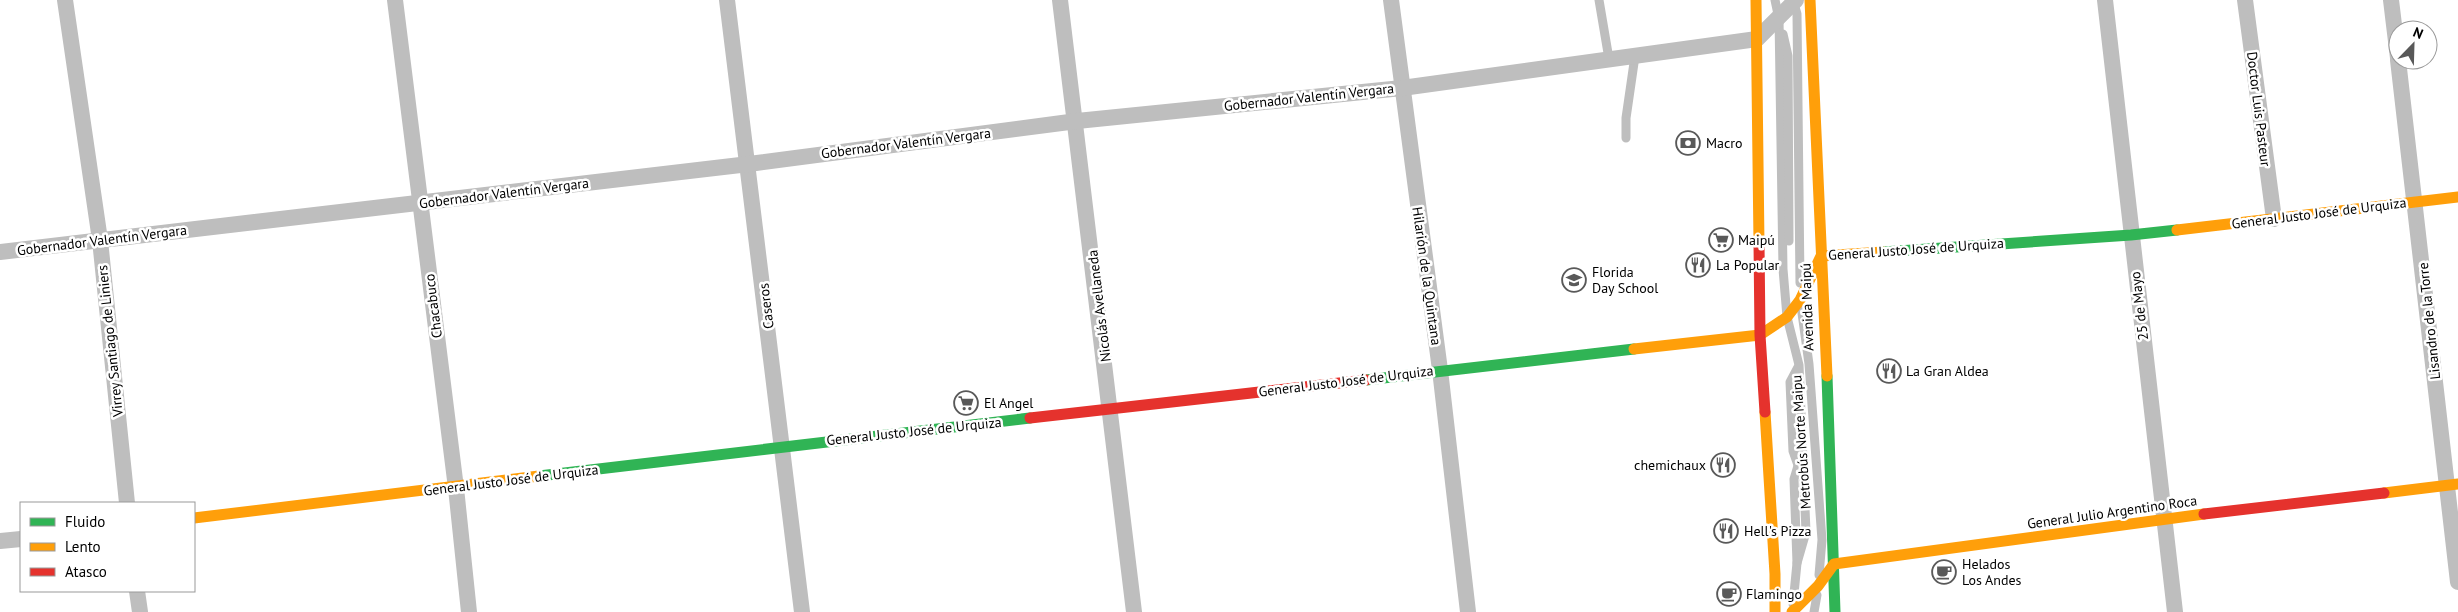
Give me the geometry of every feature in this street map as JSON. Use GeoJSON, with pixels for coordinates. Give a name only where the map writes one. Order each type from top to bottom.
{"type":"FeatureCollection","features":[{"type":"Feature","properties":{"kind":"street","name":"Virrey Santiago de Liniers"},"geometry":{"type":"LineString","coordinates":[[65,0],[100,240],[127,502]]}},
{"type":"Feature","properties":{"kind":"street","name":"Chacabuco"},"geometry":{"type":"LineString","coordinates":[[394,0],[421,202],[456,488],[469,612]]}},
{"type":"Feature","properties":{"kind":"street","name":"Caseros"},"geometry":{"type":"LineString","coordinates":[[727,0],[749,164],[802,612]]}},
{"type":"Feature","properties":{"kind":"street","name":"Nicolás Avellaneda"},"geometry":{"type":"LineString","coordinates":[[1060,0],[1134,612]]}},
{"type":"Feature","properties":{"kind":"street","name":"Hilarión de la Quintana"},"geometry":{"type":"LineString","coordinates":[[1391,0],[1440,370],[1468,612]]}},
{"type":"Feature","properties":{"kind":"street"},"geometry":{"type":"LineString","coordinates":[[1756,0],[1760,335],[1775,574],[1775,612]]}},
{"type":"Feature","properties":{"kind":"street","name":"25 de Mayo"},"geometry":{"type":"LineString","coordinates":[[2105,0],[2175,612]]}},
{"type":"Feature","properties":{"kind":"street","name":"Doctor Luis Pasteur"},"geometry":{"type":"LineString","coordinates":[[2245,0],[2274,219]]}},
{"type":"Feature","properties":{"kind":"street","name":"Lisandro de la Torre"},"geometry":{"type":"LineString","coordinates":[[2391,0],[2393,20]]}},
{"type":"Feature","properties":{"kind":"street"},"geometry":{"type":"LineString","coordinates":[[1757,39],[1798,1]]}},
{"type":"Feature","properties":{"kind":"street","name":"Avenida Maipú"},"geometry":{"type":"LineString","coordinates":[[1798,1],[1821,256],[1835,612]]}},
{"type":"Feature","properties":{"kind":"street","name":"Gobernador Valentín Vergara"},"geometry":{"type":"LineString","coordinates":[[0,252],[749,164],[1076,121],[1402,88],[1757,39]]}},
{"type":"Feature","properties":{"kind":"street","name":"Lisandro de la Torre"},"geometry":{"type":"LineString","coordinates":[[2399,70],[2453,485],[2458,582]]}},
{"type":"Feature","properties":{"kind":"street","name":"General Justo José de Urquiza"},"geometry":{"type":"LineString","coordinates":[[195,518],[456,488],[783,446],[1760,335],[1787,317],[1800,300],[1821,256],[2131,235],[2458,197]]}},
{"type":"Feature","properties":{"kind":"street","name":"General Julio Argentino Roca"},"geometry":{"type":"LineString","coordinates":[[1834,564],[2164,519],[2453,485]]}},
{"type":"Feature","properties":{"kind":"street"},"geometry":{"type":"LineString","coordinates":[[0,541],[20,539]]}},
{"type":"Feature","properties":{"kind":"street"},"geometry":{"type":"LineString","coordinates":[[1792,612],[1818,586],[1834,564]]}},
{"type":"Feature","properties":{"kind":"street"},"geometry":{"type":"LineString","coordinates":[[137,592],[140,612]]}},
{"type":"Feature","properties":{"kind":"lane"},"geometry":{"type":"LineString","coordinates":[[1599,0],[1609,59]]}},
{"type":"Feature","properties":{"kind":"lane","name":"Metrobús Norte Maipu"},"geometry":{"type":"LineString","coordinates":[[1775,0],[1779,18],[1786,154],[1787,317],[1799,364],[1803,451],[1806,532],[1797,563]]}},
{"type":"Feature","properties":{"kind":"lane","name":"Metrobús Norte Maipu"},"geometry":{"type":"LineString","coordinates":[[1798,1],[1800,300],[1809,364],[1822,540],[1814,612]]}},
{"type":"Feature","properties":{"kind":"lane"},"geometry":{"type":"LineString","coordinates":[[1626,138],[1626,118],[1634,56]]}},
{"type":"Feature","properties":{"kind":"lane","name":"Metrobús Norte Maipu"},"geometry":{"type":"LineString","coordinates":[[1799,364],[1790,382],[1792,451],[1804,477]]}},
{"type":"Feature","properties":{"kind":"lane"},"geometry":{"type":"LineString","coordinates":[[1792,451],[1794,479]]}},
{"type":"Feature","properties":{"kind":"lane","name":"Metrobús Norte Maipu"},"geometry":{"type":"LineString","coordinates":[[1792,612],[1797,563],[1794,479],[1803,451]]}},
{"type":"Feature","properties":{"kind":"traffic: fast"},"geometry":{"type":"LineString","coordinates":[[1883,252],[2131,235],[2177,230]]}},
{"type":"Feature","properties":{"kind":"traffic: fast"},"geometry":{"type":"LineString","coordinates":[[1366,380],[1634,349]]}},
{"type":"Feature","properties":{"kind":"traffic: fast"},"geometry":{"type":"LineString","coordinates":[[1827,376],[1835,612]]}},
{"type":"Feature","properties":{"kind":"traffic: fast"},"geometry":{"type":"LineString","coordinates":[[539,476],[1030,418]]}},
{"type":"Feature","properties":{"kind":"traffic: slow"},"geometry":{"type":"LineString","coordinates":[[1756,0],[1759,243]]}},
{"type":"Feature","properties":{"kind":"traffic: slow"},"geometry":{"type":"LineString","coordinates":[[1810,0],[1827,376]]}},
{"type":"Feature","properties":{"kind":"traffic: slow"},"geometry":{"type":"LineString","coordinates":[[2177,230],[2458,197]]}},
{"type":"Feature","properties":{"kind":"traffic: slow"},"geometry":{"type":"LineString","coordinates":[[1634,349],[1760,335],[1787,317],[1800,300],[1821,256],[1883,252]]}},
{"type":"Feature","properties":{"kind":"traffic: slow"},"geometry":{"type":"LineString","coordinates":[[1765,412],[1775,574],[1775,612]]}},
{"type":"Feature","properties":{"kind":"traffic: slow"},"geometry":{"type":"LineString","coordinates":[[195,518],[539,476]]}},
{"type":"Feature","properties":{"kind":"traffic: slow"},"geometry":{"type":"LineString","coordinates":[[2384,493],[2458,484]]}},
{"type":"Feature","properties":{"kind":"traffic: slow"},"geometry":{"type":"LineString","coordinates":[[1792,612],[1818,586],[1834,564],[2204,514]]}},
{"type":"Feature","properties":{"kind":"traffic: jam"},"geometry":{"type":"LineString","coordinates":[[1759,243],[1760,335],[1765,412]]}},
{"type":"Feature","properties":{"kind":"traffic: jam"},"geometry":{"type":"LineString","coordinates":[[1030,418],[1366,380]]}},
{"type":"Feature","properties":{"kind":"traffic: jam"},"geometry":{"type":"LineString","coordinates":[[2204,514],[2384,493]]}},
{"type":"Feature","properties":{"kind":"place","name":"Macro"},"geometry":{"type":"Point","coordinates":[1688,143]}},
{"type":"Feature","properties":{"kind":"place","name":"Maipú"},"geometry":{"type":"Point","coordinates":[1721,240]}},
{"type":"Feature","properties":{"kind":"place","name":"La Popular"},"geometry":{"type":"Point","coordinates":[1698,265]}},
{"type":"Feature","properties":{"kind":"place","name":"Florida Day School"},"geometry":{"type":"Point","coordinates":[1574,280]}},
{"type":"Feature","properties":{"kind":"place","name":"La Gran Aldea"},"geometry":{"type":"Point","coordinates":[1889,371]}},
{"type":"Feature","properties":{"kind":"place","name":"El Angel"},"geometry":{"type":"Point","coordinates":[966,403]}},
{"type":"Feature","properties":{"kind":"place","name":"chemichaux"},"geometry":{"type":"Point","coordinates":[1723,465]}},
{"type":"Feature","properties":{"kind":"place","name":"Hell's Pizza"},"geometry":{"type":"Point","coordinates":[1726,531]}},
{"type":"Feature","properties":{"kind":"place","name":"Helados Los Andes"},"geometry":{"type":"Point","coordinates":[1944,572]}},
{"type":"Feature","properties":{"kind":"place","name":"Flamingo"},"geometry":{"type":"Point","coordinates":[1729,594]}}]}
